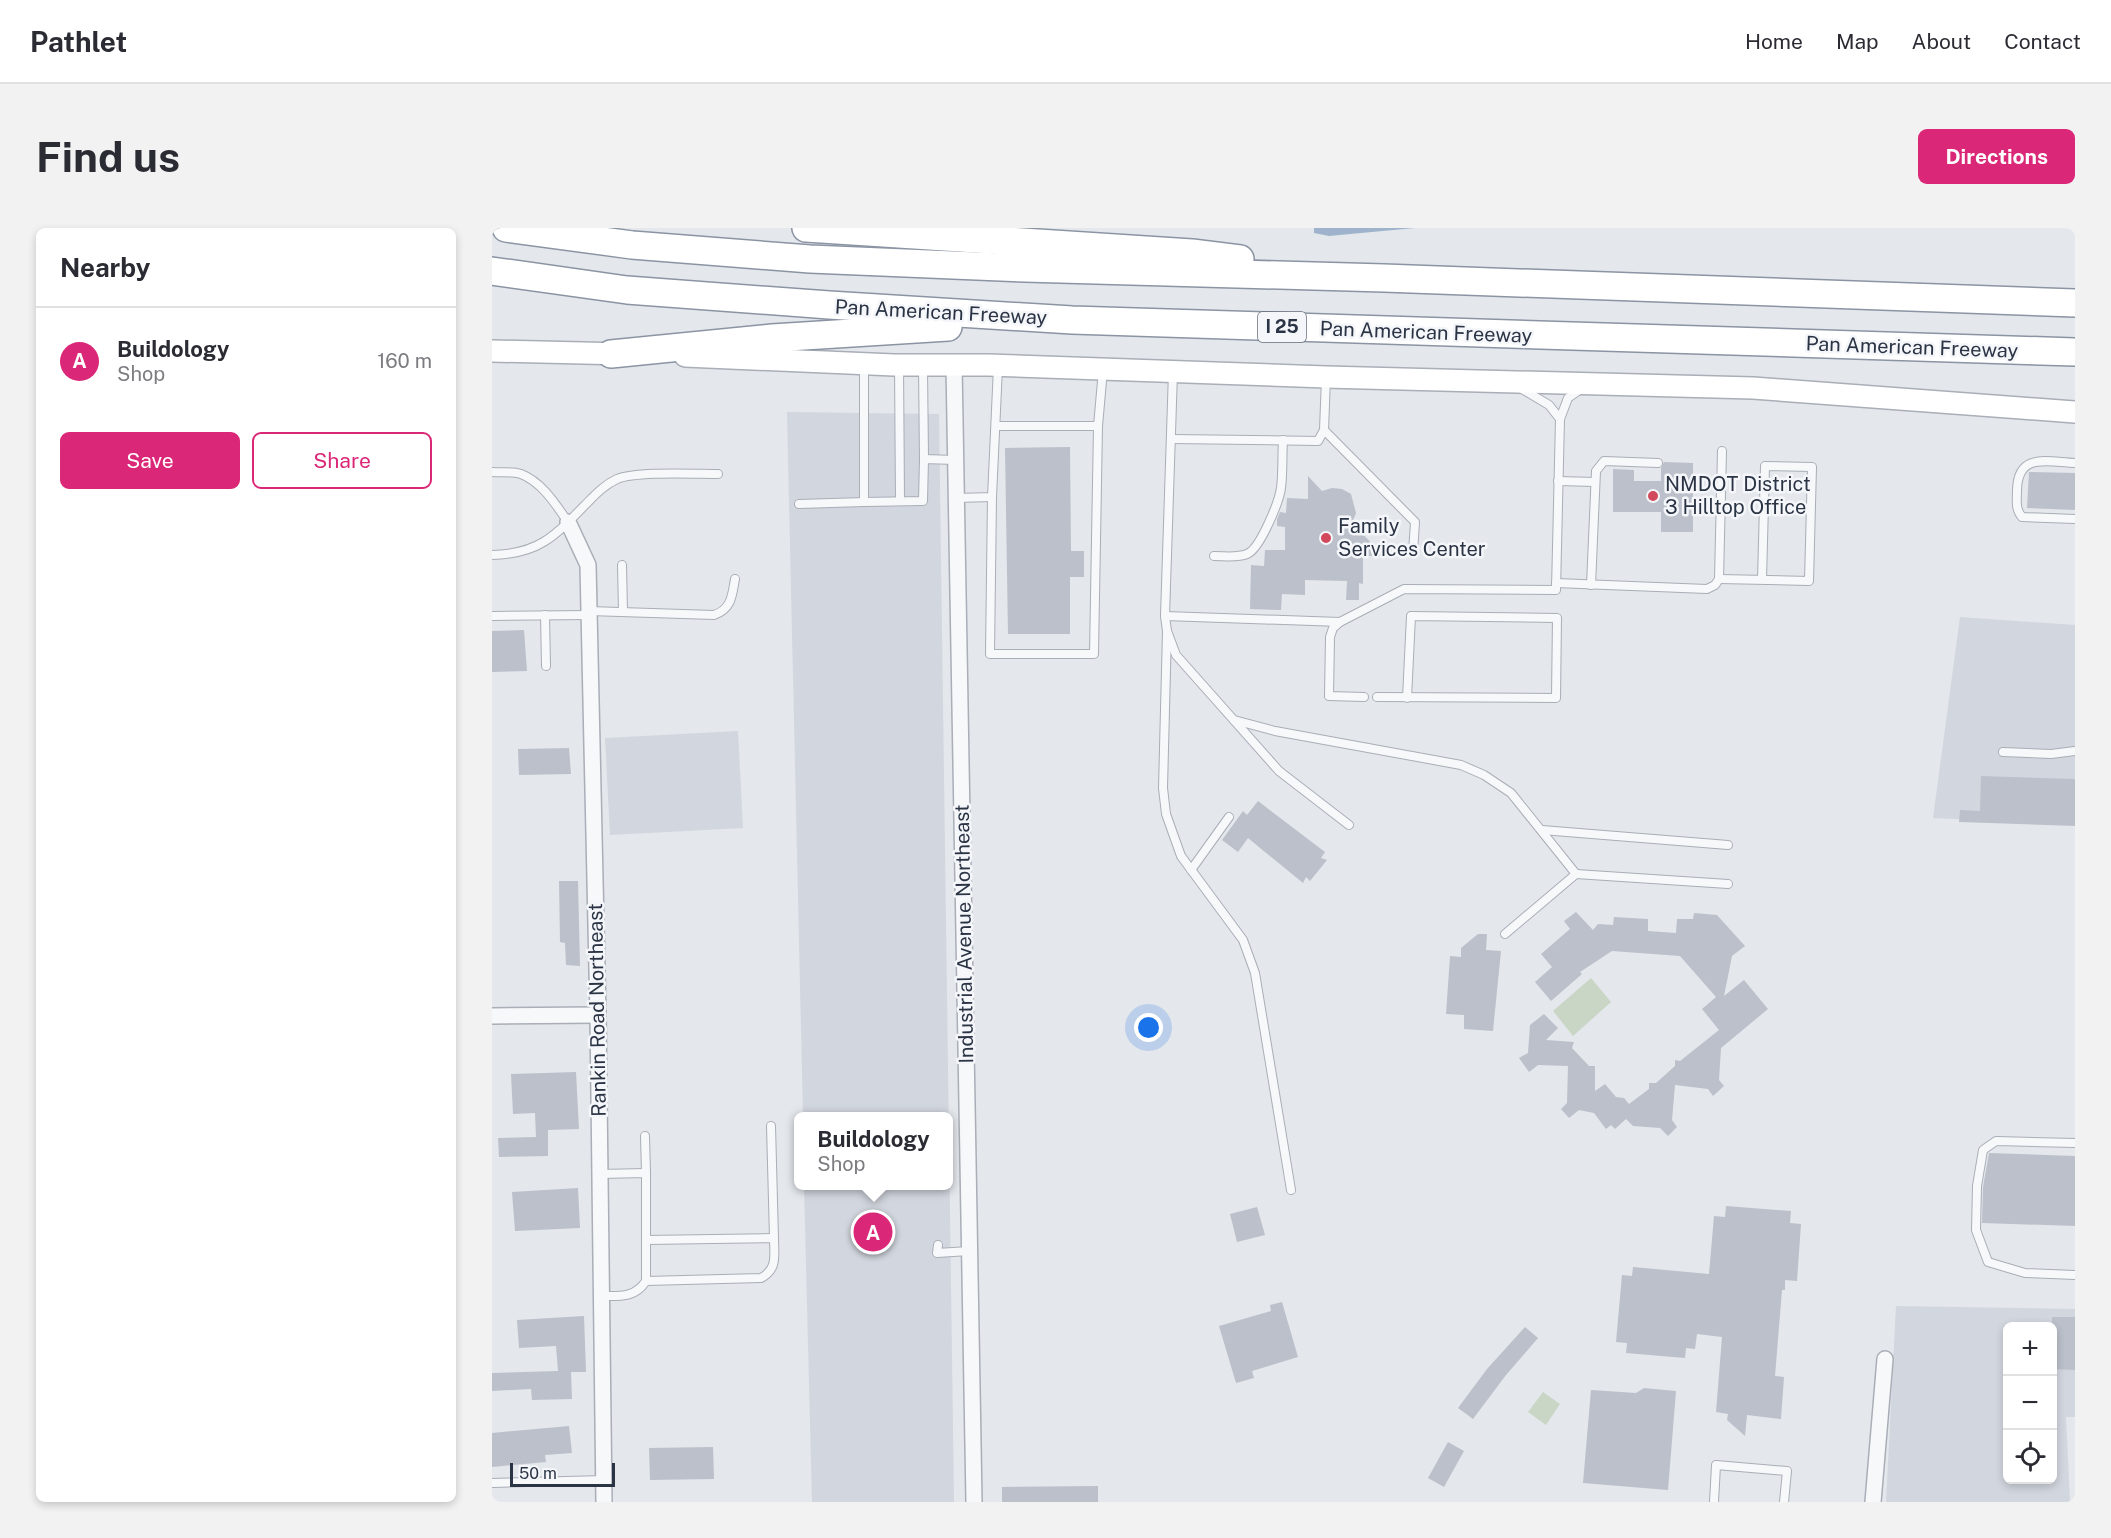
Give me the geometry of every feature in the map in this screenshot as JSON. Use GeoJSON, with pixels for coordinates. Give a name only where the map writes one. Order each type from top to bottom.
{"type":"FeatureCollection","features":[{"type":"Feature","properties":{"kind":"highway"},"geometry":{"type":"LineString","coordinates":[[506,228],[632,245],[810,259],[2075,303]]}},
{"type":"Feature","properties":{"kind":"highway"},"geometry":{"type":"LineString","coordinates":[[806,228],[1192,253],[1384,278]]}},
{"type":"Feature","properties":{"kind":"highway","name":"Pan American Freeway"},"geometry":{"type":"LineString","coordinates":[[492,271],[627,290],[1071,320],[2075,352]]}},
{"type":"Feature","properties":{"kind":"highway"},"geometry":{"type":"LineString","coordinates":[[611,354],[772,338],[1071,320]]}},
{"type":"Feature","properties":{"kind":"main road"},"geometry":{"type":"LineString","coordinates":[[492,351],[1764,388],[2075,412]]}},
{"type":"Feature","properties":{"kind":"street","name":"Industrial Avenue Northeast"},"geometry":{"type":"LineString","coordinates":[[954,365],[974,1502]]}},
{"type":"Feature","properties":{"kind":"street","name":"Rankin Road Northeast"},"geometry":{"type":"LineString","coordinates":[[568,522],[588,565],[598,1016],[604,1502]]}},
{"type":"Feature","properties":{"kind":"street"},"geometry":{"type":"LineString","coordinates":[[492,1017],[598,1016]]}},
{"type":"Feature","properties":{"kind":"street"},"geometry":{"type":"LineString","coordinates":[[1873,1502],[1885,1359]]}},
{"type":"Feature","properties":{"kind":"lane"},"geometry":{"type":"LineString","coordinates":[[864,363],[864,502]]}},
{"type":"Feature","properties":{"kind":"lane"},"geometry":{"type":"LineString","coordinates":[[899,364],[900,500]]}},
{"type":"Feature","properties":{"kind":"lane"},"geometry":{"type":"LineString","coordinates":[[799,504],[923,501],[923,364]]}},
{"type":"Feature","properties":{"kind":"lane"},"geometry":{"type":"LineString","coordinates":[[998,366],[992,497],[990,654],[1094,654],[1098,426],[1104,369]]}},
{"type":"Feature","properties":{"kind":"lane"},"geometry":{"type":"LineString","coordinates":[[1173,371],[1165,616],[1167,631],[1163,788],[1167,814],[1181,856],[1243,940],[1255,973],[1291,1190]]}},
{"type":"Feature","properties":{"kind":"lane"},"geometry":{"type":"LineString","coordinates":[[1171,439],[1318,441],[1324,430],[1326,377]]}},
{"type":"Feature","properties":{"kind":"lane"},"geometry":{"type":"LineString","coordinates":[[1508,381],[1549,405],[1560,419]]}},
{"type":"Feature","properties":{"kind":"lane"},"geometry":{"type":"LineString","coordinates":[[1364,697],[1329,696],[1330,637],[1332,628],[1340,622],[1404,590],[1556,590],[1560,419],[1568,398],[1590,383]]}},
{"type":"Feature","properties":{"kind":"lane"},"geometry":{"type":"LineString","coordinates":[[996,426],[1098,426]]}},
{"type":"Feature","properties":{"kind":"lane"},"geometry":{"type":"LineString","coordinates":[[1324,430],[1415,522],[1413,553]]}},
{"type":"Feature","properties":{"kind":"lane"},"geometry":{"type":"LineString","coordinates":[[1214,556],[1236,557],[1246,554],[1254,550],[1264,534],[1281,490],[1283,440]]}},
{"type":"Feature","properties":{"kind":"lane"},"geometry":{"type":"LineString","coordinates":[[1556,583],[1707,589],[1715,585],[1719,579],[1722,451]]}},
{"type":"Feature","properties":{"kind":"lane"},"geometry":{"type":"LineString","coordinates":[[924,459],[955,459]]}},
{"type":"Feature","properties":{"kind":"lane"},"geometry":{"type":"LineString","coordinates":[[1591,585],[1596,471],[1604,461],[1658,463]]}},
{"type":"Feature","properties":{"kind":"lane"},"geometry":{"type":"LineString","coordinates":[[2075,463],[2033,462],[2022,468],[2017,476],[2017,512],[2022,517],[2075,519]]}},
{"type":"Feature","properties":{"kind":"lane"},"geometry":{"type":"LineString","coordinates":[[1719,579],[1762,580],[1809,581],[1812,467],[1765,466],[1762,580]]}},
{"type":"Feature","properties":{"kind":"lane"},"geometry":{"type":"LineString","coordinates":[[492,472],[514,473],[528,478],[548,494],[568,522]]}},
{"type":"Feature","properties":{"kind":"lane"},"geometry":{"type":"LineString","coordinates":[[492,555],[513,555],[537,547],[568,522],[598,491],[618,479],[635,475],[718,474]]}},
{"type":"Feature","properties":{"kind":"lane"},"geometry":{"type":"LineString","coordinates":[[1558,481],[1595,482]]}},
{"type":"Feature","properties":{"kind":"lane"},"geometry":{"type":"LineString","coordinates":[[956,498],[992,497]]}},
{"type":"Feature","properties":{"kind":"lane"},"geometry":{"type":"LineString","coordinates":[[622,565],[623,612]]}},
{"type":"Feature","properties":{"kind":"lane"},"geometry":{"type":"LineString","coordinates":[[492,616],[623,612],[714,615],[730,604],[735,579]]}},
{"type":"Feature","properties":{"kind":"lane"},"geometry":{"type":"LineString","coordinates":[[545,615],[546,666]]}},
{"type":"Feature","properties":{"kind":"lane"},"geometry":{"type":"LineString","coordinates":[[1165,616],[1340,622]]}},
{"type":"Feature","properties":{"kind":"lane"},"geometry":{"type":"LineString","coordinates":[[1377,697],[1407,698],[1556,698],[1557,618],[1411,616],[1407,698]]}},
{"type":"Feature","properties":{"kind":"lane"},"geometry":{"type":"LineString","coordinates":[[1167,631],[1176,655],[1279,771],[1349,825]]}},
{"type":"Feature","properties":{"kind":"lane"},"geometry":{"type":"LineString","coordinates":[[1232,719],[1275,731],[1461,765],[1484,774],[1511,793],[1576,874]]}},
{"type":"Feature","properties":{"kind":"lane"},"geometry":{"type":"LineString","coordinates":[[2003,752],[2051,754],[2075,752]]}},
{"type":"Feature","properties":{"kind":"lane"},"geometry":{"type":"LineString","coordinates":[[1191,870],[1229,817]]}},
{"type":"Feature","properties":{"kind":"lane"},"geometry":{"type":"LineString","coordinates":[[1542,831],[1728,845]]}},
{"type":"Feature","properties":{"kind":"lane"},"geometry":{"type":"LineString","coordinates":[[1504,934],[1576,874],[1728,884]]}},
{"type":"Feature","properties":{"kind":"lane"},"geometry":{"type":"LineString","coordinates":[[646,1281],[761,1278],[769,1274],[774,1267],[771,1126]]}},
{"type":"Feature","properties":{"kind":"lane"},"geometry":{"type":"LineString","coordinates":[[601,1296],[632,1294],[646,1281],[645,1136]]}},
{"type":"Feature","properties":{"kind":"lane"},"geometry":{"type":"LineString","coordinates":[[2075,1143],[1996,1141],[1983,1150],[1977,1186],[1976,1230],[1988,1262],[2025,1273],[2075,1275]]}},
{"type":"Feature","properties":{"kind":"lane"},"geometry":{"type":"LineString","coordinates":[[599,1174],[646,1173]]}},
{"type":"Feature","properties":{"kind":"lane"},"geometry":{"type":"LineString","coordinates":[[646,1240],[774,1238]]}},
{"type":"Feature","properties":{"kind":"lane"},"geometry":{"type":"LineString","coordinates":[[938,1245],[937,1252],[969,1251]]}},
{"type":"Feature","properties":{"kind":"lane"},"geometry":{"type":"LineString","coordinates":[[1714,1502],[1716,1465],[1787,1470],[1784,1502]]}},
{"type":"Feature","properties":{"kind":"lane"},"geometry":{"type":"LineString","coordinates":[[492,1483],[604,1480]]}},
{"type":"Feature","properties":{"kind":"shaded area"},"geometry":{"type":"Polygon","coordinates":[[[787,412],[939,414],[949,1112],[803,1112],[787,412]]]}},
{"type":"Feature","properties":{"kind":"shaded area"},"geometry":{"type":"Polygon","coordinates":[[[1960,617],[2075,625],[2075,825],[1933,818],[1960,617]]]}},
{"type":"Feature","properties":{"kind":"shaded area"},"geometry":{"type":"Polygon","coordinates":[[[738,731],[743,828],[610,835],[605,738],[738,731]]]}},
{"type":"Feature","properties":{"kind":"shaded area"},"geometry":{"type":"Polygon","coordinates":[[[804,1190],[950,1190],[954,1502],[812,1502],[804,1190]]]}},
{"type":"Feature","properties":{"kind":"shaded area"},"geometry":{"type":"Polygon","coordinates":[[[1896,1306],[2075,1309],[2075,1417],[2066,1417],[2070,1502],[1886,1502],[1896,1306]]]}},
{"type":"Feature","properties":{"kind":"green space"},"geometry":{"type":"Polygon","coordinates":[[[1591,978],[1611,1002],[1573,1036],[1553,1011],[1591,978]]]}},
{"type":"Feature","properties":{"kind":"green space"},"geometry":{"type":"Polygon","coordinates":[[[1543,1392],[1560,1404],[1546,1425],[1528,1412],[1543,1392]]]}},
{"type":"Feature","properties":{"kind":"water"},"geometry":{"type":"Polygon","coordinates":[[[1314,228],[1415,228],[1329,236],[1314,233],[1314,228]]]}},
{"type":"Feature","properties":{"kind":"building"},"geometry":{"type":"Polygon","coordinates":[[[1070,447],[1071,551],[1084,551],[1084,577],[1070,577],[1070,634],[1008,634],[1005,448],[1070,447]]]}},
{"type":"Feature","properties":{"kind":"building","name":"NMDOT District 3 Hilltop Office"},"geometry":{"type":"Polygon","coordinates":[[[1664,462],[1693,463],[1693,532],[1661,532],[1661,512],[1613,512],[1613,469],[1634,470],[1634,481],[1661,481],[1661,468],[1664,462]]]}},
{"type":"Feature","properties":{"kind":"building"},"geometry":{"type":"Polygon","coordinates":[[[2029,472],[2075,473],[2075,510],[2027,508],[2029,472]]]}},
{"type":"Feature","properties":{"kind":"building","name":"Family Services Center"},"geometry":{"type":"Polygon","coordinates":[[[1308,476],[1322,491],[1332,488],[1342,489],[1351,494],[1356,513],[1352,523],[1384,556],[1363,556],[1363,584],[1359,583],[1359,600],[1346,600],[1347,581],[1305,580],[1305,595],[1282,594],[1281,610],[1250,609],[1251,565],[1264,566],[1265,550],[1285,550],[1285,527],[1277,526],[1277,519],[1280,512],[1286,513],[1287,498],[1308,499],[1308,476]]]}},
{"type":"Feature","properties":{"kind":"building"},"geometry":{"type":"Polygon","coordinates":[[[524,630],[527,671],[492,672],[492,631],[524,630]]]}},
{"type":"Feature","properties":{"kind":"building"},"geometry":{"type":"Polygon","coordinates":[[[569,748],[571,774],[519,775],[518,749],[569,748]]]}},
{"type":"Feature","properties":{"kind":"building"},"geometry":{"type":"Polygon","coordinates":[[[1981,776],[2075,779],[2075,826],[1959,822],[1960,810],[1980,811],[1981,776]]]}},
{"type":"Feature","properties":{"kind":"building"},"geometry":{"type":"Polygon","coordinates":[[[1258,801],[1325,852],[1321,858],[1327,860],[1310,881],[1306,877],[1303,883],[1248,838],[1238,852],[1222,840],[1243,811],[1247,815],[1258,801]]]}},
{"type":"Feature","properties":{"kind":"building"},"geometry":{"type":"Polygon","coordinates":[[[559,881],[578,881],[580,966],[566,965],[565,943],[560,942],[559,881]]]}},
{"type":"Feature","properties":{"kind":"building"},"geometry":{"type":"Polygon","coordinates":[[[1576,912],[1593,930],[1598,924],[1613,925],[1614,917],[1648,919],[1648,931],[1676,933],[1677,919],[1693,919],[1694,913],[1717,915],[1745,946],[1732,956],[1724,996],[1744,980],[1768,1009],[1721,1048],[1719,1080],[1724,1086],[1713,1096],[1708,1089],[1675,1085],[1672,1120],[1677,1127],[1668,1136],[1660,1128],[1633,1126],[1626,1119],[1615,1129],[1611,1125],[1606,1129],[1594,1113],[1579,1110],[1569,1118],[1561,1109],[1567,1103],[1568,1066],[1538,1065],[1529,1072],[1519,1058],[1528,1053],[1530,1025],[1544,1014],[1558,1028],[1546,1040],[1574,1042],[1572,1048],[1589,1066],[1595,1066],[1595,1091],[1605,1084],[1616,1097],[1624,1098],[1629,1104],[1649,1089],[1649,1083],[1656,1083],[1675,1066],[1675,1060],[1680,1061],[1719,1030],[1702,1009],[1716,997],[1680,956],[1612,951],[1580,972],[1582,974],[1551,1001],[1535,982],[1552,967],[1541,954],[1570,929],[1564,921],[1576,912]]]}},
{"type":"Feature","properties":{"kind":"building"},"geometry":{"type":"Polygon","coordinates":[[[1478,934],[1487,934],[1486,950],[1501,951],[1493,1031],[1464,1029],[1464,1015],[1446,1014],[1450,956],[1461,957],[1461,948],[1478,934]]]}},
{"type":"Feature","properties":{"kind":"building"},"geometry":{"type":"Polygon","coordinates":[[[576,1072],[579,1129],[548,1130],[548,1156],[499,1157],[498,1138],[536,1137],[535,1113],[513,1114],[511,1074],[576,1072]]]}},
{"type":"Feature","properties":{"kind":"building"},"geometry":{"type":"Polygon","coordinates":[[[1989,1153],[2075,1156],[2075,1226],[1982,1223],[1983,1187],[1989,1153]]]}},
{"type":"Feature","properties":{"kind":"building"},"geometry":{"type":"Polygon","coordinates":[[[578,1188],[580,1228],[515,1231],[512,1192],[578,1188]]]}},
{"type":"Feature","properties":{"kind":"building"},"geometry":{"type":"Polygon","coordinates":[[[1726,1206],[1791,1211],[1790,1223],[1801,1224],[1797,1281],[1785,1280],[1785,1290],[1782,1290],[1775,1376],[1784,1377],[1781,1419],[1747,1415],[1745,1436],[1727,1420],[1728,1414],[1716,1412],[1722,1337],[1697,1334],[1695,1349],[1686,1348],[1685,1358],[1626,1353],[1627,1343],[1616,1342],[1622,1275],[1632,1276],[1633,1267],[1709,1274],[1714,1216],[1725,1217],[1726,1206]]]}},
{"type":"Feature","properties":{"kind":"building"},"geometry":{"type":"Polygon","coordinates":[[[1257,1207],[1265,1235],[1237,1242],[1230,1214],[1257,1207]]]}},
{"type":"Feature","properties":{"kind":"building"},"geometry":{"type":"Polygon","coordinates":[[[863,1218],[891,1241],[882,1254],[853,1231],[863,1218]]]}},
{"type":"Feature","properties":{"kind":"building"},"geometry":{"type":"Polygon","coordinates":[[[1282,1302],[1298,1357],[1252,1371],[1254,1378],[1236,1383],[1219,1326],[1271,1311],[1270,1305],[1282,1302]]]}},
{"type":"Feature","properties":{"kind":"building"},"geometry":{"type":"Polygon","coordinates":[[[584,1316],[586,1372],[571,1372],[572,1399],[532,1400],[531,1389],[492,1391],[492,1373],[558,1371],[556,1346],[519,1348],[517,1320],[584,1316]]]}},
{"type":"Feature","properties":{"kind":"building"},"geometry":{"type":"Polygon","coordinates":[[[2052,1317],[2075,1317],[2075,1370],[2057,1369],[2057,1322],[2052,1322],[2052,1317]]]}},
{"type":"Feature","properties":{"kind":"building"},"geometry":{"type":"Polygon","coordinates":[[[1525,1327],[1538,1338],[1506,1375],[1473,1419],[1458,1408],[1487,1369],[1525,1327]]]}},
{"type":"Feature","properties":{"kind":"building"},"geometry":{"type":"Polygon","coordinates":[[[1644,1388],[1676,1391],[1668,1490],[1583,1483],[1591,1390],[1636,1393],[1644,1388]]]}},
{"type":"Feature","properties":{"kind":"building"},"geometry":{"type":"Polygon","coordinates":[[[569,1426],[572,1453],[545,1455],[546,1462],[492,1467],[492,1433],[569,1426]]]}},
{"type":"Feature","properties":{"kind":"building"},"geometry":{"type":"Polygon","coordinates":[[[1448,1442],[1464,1451],[1444,1487],[1428,1478],[1448,1442]]]}},
{"type":"Feature","properties":{"kind":"building"},"geometry":{"type":"Polygon","coordinates":[[[713,1447],[714,1479],[650,1480],[649,1448],[713,1447]]]}},
{"type":"Feature","properties":{"kind":"building"},"geometry":{"type":"Polygon","coordinates":[[[1098,1486],[1098,1502],[1002,1502],[1002,1487],[1098,1486]]]}},
{"type":"Feature","properties":{"kind":"place","name":"NMDOT District 3 Hilltop Office"},"geometry":{"type":"Point","coordinates":[1653,496]}},
{"type":"Feature","properties":{"kind":"place","name":"Family Services Center"},"geometry":{"type":"Point","coordinates":[1326,538]}},
{"type":"Feature","properties":{"kind":"place","name":"Buildology"},"geometry":{"type":"Point","coordinates":[873,1232]}}]}
